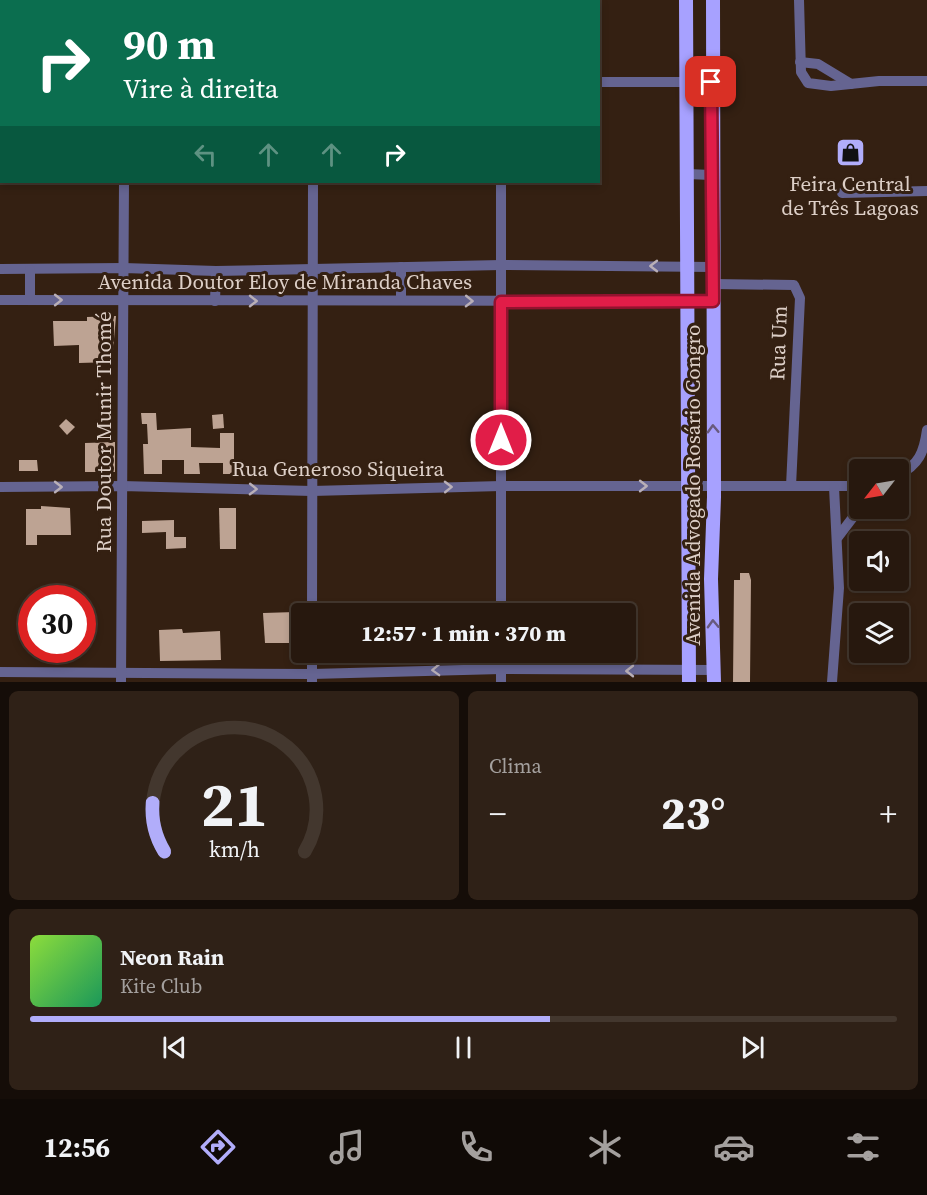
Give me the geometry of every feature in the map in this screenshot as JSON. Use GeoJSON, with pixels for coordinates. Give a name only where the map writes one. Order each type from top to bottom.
{"type":"FeatureCollection","features":[{"type":"Feature","properties":{"kind":"main road","name":"Avenida Advogado Rosário Congro"},"geometry":{"type":"LineString","coordinates":[[686,0],[689,676]]}},
{"type":"Feature","properties":{"kind":"main road","name":"Avenida Advogado Rosário Congro"},"geometry":{"type":"LineString","coordinates":[[713,0],[711,579],[714,676]]}},
{"type":"Feature","properties":{"kind":"main road"},"geometry":{"type":"LineString","coordinates":[[689,388],[711,389]]}},
{"type":"Feature","properties":{"kind":"main road"},"geometry":{"type":"LineString","coordinates":[[689,580],[711,579]]}},
{"type":"Feature","properties":{"kind":"street"},"geometry":{"type":"LineString","coordinates":[[799,0],[801,72],[808,83],[831,86],[927,81]]}},
{"type":"Feature","properties":{"kind":"street"},"geometry":{"type":"LineString","coordinates":[[800,62],[818,64],[850,84]]}},
{"type":"Feature","properties":{"kind":"street"},"geometry":{"type":"LineString","coordinates":[[600,82],[711,82]]}},
{"type":"Feature","properties":{"kind":"street"},"geometry":{"type":"LineString","coordinates":[[688,174],[711,175]]}},
{"type":"Feature","properties":{"kind":"street","name":"Rua Doutor Munir Thomé"},"geometry":{"type":"LineString","coordinates":[[121,677],[124,183]]}},
{"type":"Feature","properties":{"kind":"street"},"geometry":{"type":"LineString","coordinates":[[312,603],[313,183]]}},
{"type":"Feature","properties":{"kind":"street"},"geometry":{"type":"LineString","coordinates":[[501,183],[501,603]]}},
{"type":"Feature","properties":{"kind":"street"},"geometry":{"type":"LineString","coordinates":[[842,193],[927,191]]}},
{"type":"Feature","properties":{"kind":"street","name":"Avenida Doutor Eloy de Miranda Chaves"},"geometry":{"type":"LineString","coordinates":[[0,269],[124,268],[216,271],[501,265],[712,267]]}},
{"type":"Feature","properties":{"kind":"street"},"geometry":{"type":"LineString","coordinates":[[401,267],[401,300]]}},
{"type":"Feature","properties":{"kind":"street"},"geometry":{"type":"LineString","coordinates":[[30,270],[30,300]]}},
{"type":"Feature","properties":{"kind":"street"},"geometry":{"type":"LineString","coordinates":[[215,301],[216,271]]}},
{"type":"Feature","properties":{"kind":"street","name":"Rua Um"},"geometry":{"type":"LineString","coordinates":[[713,284],[794,285],[798,290],[800,298],[791,486]]}},
{"type":"Feature","properties":{"kind":"street","name":"Avenida Doutor Eloy de Miranda Chaves"},"geometry":{"type":"LineString","coordinates":[[0,300],[713,301]]}},
{"type":"Feature","properties":{"kind":"street"},"geometry":{"type":"LineString","coordinates":[[909,468],[924,453],[927,430]]}},
{"type":"Feature","properties":{"kind":"street","name":"Rua Generoso Siqueira"},"geometry":{"type":"LineString","coordinates":[[0,488],[122,486],[312,491],[501,486],[849,486]]}},
{"type":"Feature","properties":{"kind":"street"},"geometry":{"type":"LineString","coordinates":[[832,682],[839,588],[834,487]]}},
{"type":"Feature","properties":{"kind":"street"},"geometry":{"type":"LineString","coordinates":[[838,537],[852,519]]}},
{"type":"Feature","properties":{"kind":"street"},"geometry":{"type":"LineString","coordinates":[[501,663],[501,682]]}},
{"type":"Feature","properties":{"kind":"street"},"geometry":{"type":"LineString","coordinates":[[0,672],[121,677],[312,678],[501,669],[714,676]]}},
{"type":"Feature","properties":{"kind":"building"},"geometry":{"type":"Polygon","coordinates":[[[116,316],[112,362],[79,363],[79,345],[54,346],[53,321],[87,321],[87,317],[116,316]]]}},
{"type":"Feature","properties":{"kind":"building"},"geometry":{"type":"Polygon","coordinates":[[[141,413],[156,413],[157,430],[191,428],[191,447],[220,448],[220,433],[234,433],[234,474],[223,474],[223,463],[199,463],[200,474],[184,474],[184,460],[162,460],[162,474],[144,474],[143,444],[148,444],[147,424],[142,424],[141,413]]]}},
{"type":"Feature","properties":{"kind":"building"},"geometry":{"type":"Polygon","coordinates":[[[223,414],[224,428],[213,429],[212,415],[223,414]]]}},
{"type":"Feature","properties":{"kind":"building"},"geometry":{"type":"Polygon","coordinates":[[[66,419],[75,427],[67,435],[59,426],[66,419]]]}},
{"type":"Feature","properties":{"kind":"building"},"geometry":{"type":"Polygon","coordinates":[[[115,442],[115,472],[85,472],[85,443],[115,442]]]}},
{"type":"Feature","properties":{"kind":"building"},"geometry":{"type":"Polygon","coordinates":[[[19,460],[37,460],[38,471],[19,471],[19,460]]]}},
{"type":"Feature","properties":{"kind":"building"},"geometry":{"type":"Polygon","coordinates":[[[41,506],[70,508],[71,535],[37,535],[37,545],[26,545],[26,509],[41,509],[41,506]]]}},
{"type":"Feature","properties":{"kind":"building"},"geometry":{"type":"Polygon","coordinates":[[[219,508],[236,508],[236,549],[220,549],[219,508]]]}},
{"type":"Feature","properties":{"kind":"building"},"geometry":{"type":"Polygon","coordinates":[[[174,520],[174,537],[186,537],[186,548],[166,549],[166,532],[142,533],[142,521],[174,520]]]}},
{"type":"Feature","properties":{"kind":"building"},"geometry":{"type":"Polygon","coordinates":[[[740,573],[749,573],[751,580],[750,682],[733,682],[734,580],[740,580],[740,573]]]}},
{"type":"Feature","properties":{"kind":"building"},"geometry":{"type":"Polygon","coordinates":[[[291,612],[291,643],[265,643],[263,613],[291,612]]]}},
{"type":"Feature","properties":{"kind":"building"},"geometry":{"type":"Polygon","coordinates":[[[182,629],[183,633],[220,631],[221,660],[160,661],[159,630],[182,629]]]}},
{"type":"Feature","properties":{"kind":"place","name":"Feira Central de Três Lagoas"},"geometry":{"type":"Point","coordinates":[850,152]}},
{"type":"Feature","properties":{"kind":"route"},"geometry":{"type":"LineString","coordinates":[[501,440],[501,302],[713,301],[711,82]]}}]}
